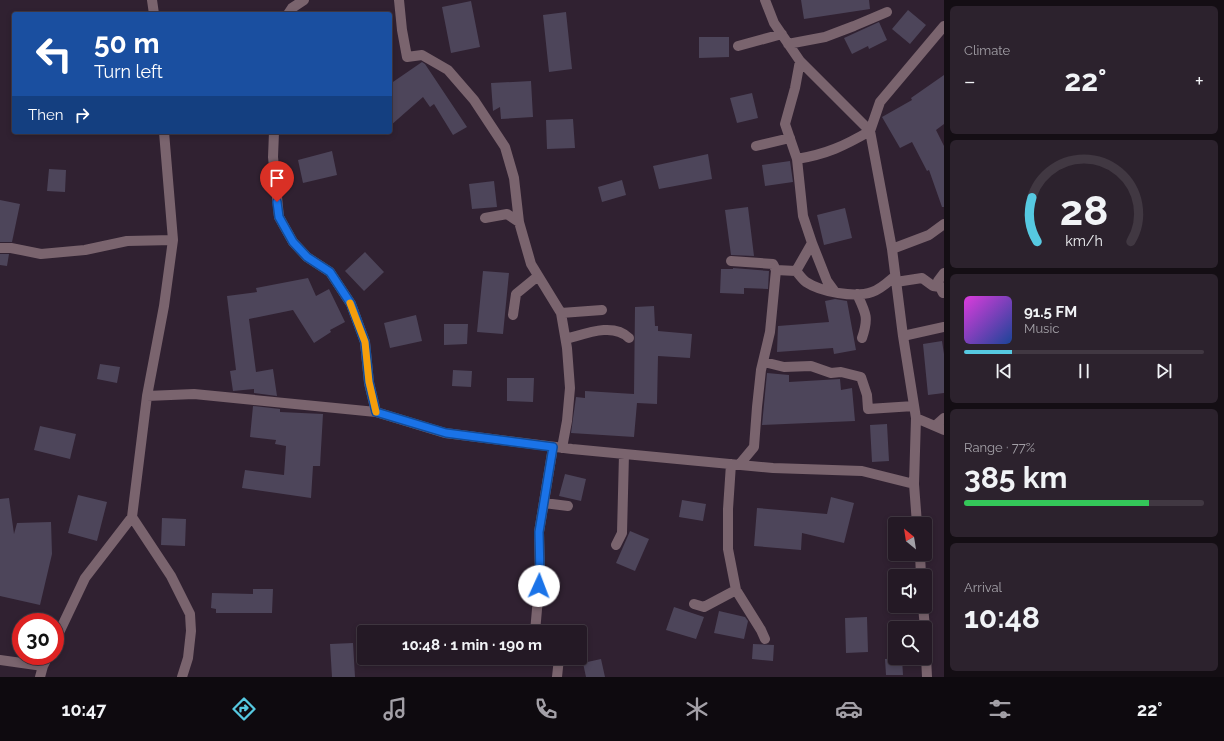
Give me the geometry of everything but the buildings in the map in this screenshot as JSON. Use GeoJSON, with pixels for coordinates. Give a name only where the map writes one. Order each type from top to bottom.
{"type":"FeatureCollection","features":[{"type":"Feature","properties":{"kind":"street"},"geometry":{"type":"LineString","coordinates":[[152,0],[154,12]]}},
{"type":"Feature","properties":{"kind":"street"},"geometry":{"type":"LineString","coordinates":[[289,12],[292,8],[304,0]]}},
{"type":"Feature","properties":{"kind":"street"},"geometry":{"type":"LineString","coordinates":[[399,0],[407,57],[422,55],[448,70],[474,100],[504,147],[514,178],[520,222],[531,264],[561,313],[566,340],[570,388],[567,421],[558,448],[544,503],[539,532],[540,575],[536,625]]}},
{"type":"Feature","properties":{"kind":"street"},"geometry":{"type":"LineString","coordinates":[[765,0],[774,23],[800,61],[870,131]]}},
{"type":"Feature","properties":{"kind":"street"},"geometry":{"type":"LineString","coordinates":[[788,44],[825,37],[886,12]]}},
{"type":"Feature","properties":{"kind":"street"},"geometry":{"type":"LineString","coordinates":[[916,517],[914,484],[916,418],[903,336],[892,248],[870,131],[880,102],[944,26]]}},
{"type":"Feature","properties":{"kind":"street"},"geometry":{"type":"LineString","coordinates":[[738,46],[782,34]]}},
{"type":"Feature","properties":{"kind":"street"},"geometry":{"type":"LineString","coordinates":[[800,61],[795,88],[785,124],[797,158],[803,216],[827,281],[835,292]]}},
{"type":"Feature","properties":{"kind":"street"},"geometry":{"type":"LineString","coordinates":[[797,158],[816,156],[844,146],[870,131]]}},
{"type":"Feature","properties":{"kind":"street"},"geometry":{"type":"LineString","coordinates":[[64,622],[85,578],[132,517],[147,396],[164,306],[173,240],[164,134]]}},
{"type":"Feature","properties":{"kind":"street"},"geometry":{"type":"LineString","coordinates":[[274,134],[273,157],[279,217],[293,242],[307,257],[330,272],[351,304],[365,342],[369,382],[376,412]]}},
{"type":"Feature","properties":{"kind":"street"},"geometry":{"type":"LineString","coordinates":[[756,146],[790,138]]}},
{"type":"Feature","properties":{"kind":"street"},"geometry":{"type":"LineString","coordinates":[[485,218],[507,214],[520,222]]}},
{"type":"Feature","properties":{"kind":"street"},"geometry":{"type":"LineString","coordinates":[[892,248],[929,235],[944,224]]}},
{"type":"Feature","properties":{"kind":"street"},"geometry":{"type":"LineString","coordinates":[[0,248],[11,248],[41,254],[85,250],[127,242],[173,240]]}},
{"type":"Feature","properties":{"kind":"street"},"geometry":{"type":"LineString","coordinates":[[796,271],[812,243]]}},
{"type":"Feature","properties":{"kind":"street"},"geometry":{"type":"LineString","coordinates":[[731,261],[773,264],[776,270],[770,332],[757,407],[754,447],[735,465],[728,509],[728,549],[736,590],[765,639]]}},
{"type":"Feature","properties":{"kind":"street"},"geometry":{"type":"LineString","coordinates":[[776,270],[796,271],[806,282],[824,290],[835,292],[857,294],[872,292],[896,279],[922,278],[933,286],[942,290]]}},
{"type":"Feature","properties":{"kind":"street"},"geometry":{"type":"LineString","coordinates":[[942,290],[938,281],[944,272]]}},
{"type":"Feature","properties":{"kind":"street"},"geometry":{"type":"LineString","coordinates":[[512,315],[516,294],[538,276]]}},
{"type":"Feature","properties":{"kind":"street"},"geometry":{"type":"LineString","coordinates":[[857,294],[866,312],[866,326],[862,338]]}},
{"type":"Feature","properties":{"kind":"street"},"geometry":{"type":"LineString","coordinates":[[561,313],[602,310]]}},
{"type":"Feature","properties":{"kind":"street"},"geometry":{"type":"LineString","coordinates":[[903,336],[944,327]]}},
{"type":"Feature","properties":{"kind":"street"},"geometry":{"type":"LineString","coordinates":[[566,340],[599,330],[624,332],[629,338]]}},
{"type":"Feature","properties":{"kind":"street"},"geometry":{"type":"LineString","coordinates":[[764,362],[784,367],[811,366],[831,373],[841,372],[861,377],[867,396],[868,409],[914,406]]}},
{"type":"Feature","properties":{"kind":"street"},"geometry":{"type":"LineString","coordinates":[[147,396],[194,394],[376,412],[446,433],[558,448],[735,465],[862,472],[914,484]]}},
{"type":"Feature","properties":{"kind":"street"},"geometry":{"type":"LineString","coordinates":[[916,418],[939,428],[944,418]]}},
{"type":"Feature","properties":{"kind":"street"},"geometry":{"type":"LineString","coordinates":[[616,545],[622,533],[624,454]]}},
{"type":"Feature","properties":{"kind":"street"},"geometry":{"type":"LineString","coordinates":[[544,503],[568,506]]}},
{"type":"Feature","properties":{"kind":"street"},"geometry":{"type":"LineString","coordinates":[[132,517],[171,576],[190,614],[191,631],[188,658],[182,677]]}},
{"type":"Feature","properties":{"kind":"street"},"geometry":{"type":"LineString","coordinates":[[694,604],[704,607],[736,590]]}},
{"type":"Feature","properties":{"kind":"street"},"geometry":{"type":"LineString","coordinates":[[0,660],[43,666],[40,677]]}},
{"type":"Feature","properties":{"kind":"street"},"geometry":{"type":"LineString","coordinates":[[557,677],[558,665]]}},
{"type":"Feature","properties":{"kind":"street"},"geometry":{"type":"LineString","coordinates":[[926,665],[927,677]]}},
{"type":"Feature","properties":{"kind":"slow traffic"},"geometry":{"type":"LineString","coordinates":[[350,303],[365,342],[369,382],[376,412]]}},
{"type":"Feature","properties":{"kind":"route"},"geometry":{"type":"LineString","coordinates":[[277,202],[279,217],[293,242],[307,257],[330,272],[351,304],[365,342],[369,382],[376,412],[446,433],[553,447],[539,532],[539,586]]}}]}
